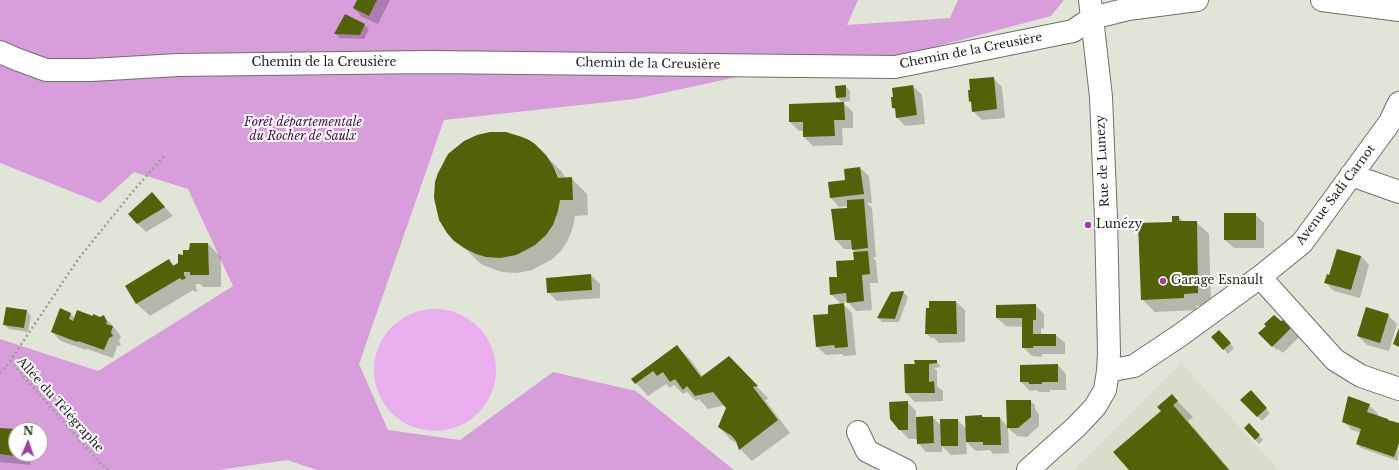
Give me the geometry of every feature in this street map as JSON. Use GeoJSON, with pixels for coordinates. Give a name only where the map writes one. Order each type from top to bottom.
{"type":"FeatureCollection","features":[{"type":"Feature","properties":{"kind":"street","name":"Chemin de la Creusière"},"geometry":{"type":"LineString","coordinates":[[0,52],[46,70],[91,70],[178,65],[421,62],[894,67],[1073,31],[1091,9],[1128,9],[1197,0]]}},
{"type":"Feature","properties":{"kind":"street"},"geometry":{"type":"LineString","coordinates":[[1323,0],[1399,10]]}},
{"type":"Feature","properties":{"kind":"street","name":"Rue de Lunezy"},"geometry":{"type":"LineString","coordinates":[[1091,9],[1100,97],[1106,218],[1109,353],[1108,371]]}},
{"type":"Feature","properties":{"kind":"street","name":"Avenue Sadi Carnot"},"geometry":{"type":"LineString","coordinates":[[1108,371],[1134,366],[1179,336],[1260,277],[1302,243],[1390,122],[1399,103]]}},
{"type":"Feature","properties":{"kind":"street"},"geometry":{"type":"LineString","coordinates":[[1352,175],[1399,192]]}},
{"type":"Feature","properties":{"kind":"street"},"geometry":{"type":"LineString","coordinates":[[1260,277],[1335,360],[1361,376],[1399,389]]}},
{"type":"Feature","properties":{"kind":"street"},"geometry":{"type":"LineString","coordinates":[[1028,470],[1076,427],[1095,407],[1105,390],[1108,371]]}},
{"type":"Feature","properties":{"kind":"street"},"geometry":{"type":"LineString","coordinates":[[858,432],[867,451],[905,470]]}},
{"type":"Feature","properties":{"kind":"path"},"geometry":{"type":"LineString","coordinates":[[10,361],[79,258],[134,190],[165,155]]}},
{"type":"Feature","properties":{"kind":"path","name":"Allée du Télégraphe"},"geometry":{"type":"LineString","coordinates":[[0,372],[10,361],[98,462],[108,470]]}},
{"type":"Feature","properties":{"kind":"shaded area"},"geometry":{"type":"Polygon","coordinates":[[[435,309],[447,310],[458,314],[469,319],[478,327],[486,336],[491,347],[495,358],[495,382],[491,393],[486,404],[478,413],[469,421],[458,426],[447,430],[435,431],[423,430],[412,426],[401,421],[392,413],[384,404],[379,393],[375,382],[374,370],[375,358],[379,347],[384,336],[392,327],[401,319],[412,314],[423,310],[435,309]]]}},
{"type":"Feature","properties":{"kind":"shaded area"},"geometry":{"type":"Polygon","coordinates":[[[1181,363],[1279,470],[1074,470],[1181,363]]]}},
{"type":"Feature","properties":{"kind":"green space","name":"Forêt départementale du Rocher de Saulx"},"geometry":{"type":"Polygon","coordinates":[[[0,0],[858,0],[847,25],[950,18],[958,0],[1064,0],[1051,16],[893,58],[830,57],[635,99],[444,120],[359,364],[388,430],[460,440],[553,372],[636,391],[734,470],[317,470],[287,460],[219,470],[0,470],[0,339],[98,371],[233,286],[188,189],[134,172],[100,203],[0,163],[0,0]]]}},
{"type":"Feature","properties":{"kind":"building"},"geometry":{"type":"Polygon","coordinates":[[[357,0],[377,0],[369,16],[353,8],[357,0]]]}},
{"type":"Feature","properties":{"kind":"building"},"geometry":{"type":"Polygon","coordinates":[[[345,14],[365,24],[360,35],[334,34],[345,14]]]}},
{"type":"Feature","properties":{"kind":"building"},"geometry":{"type":"Polygon","coordinates":[[[994,77],[997,109],[972,112],[971,101],[969,102],[969,79],[994,77]]]}},
{"type":"Feature","properties":{"kind":"building"},"geometry":{"type":"Polygon","coordinates":[[[846,85],[846,97],[836,98],[835,86],[846,85]]]}},
{"type":"Feature","properties":{"kind":"building"},"geometry":{"type":"Polygon","coordinates":[[[913,85],[917,115],[896,118],[895,108],[892,108],[892,88],[913,85]]]}},
{"type":"Feature","properties":{"kind":"building"},"geometry":{"type":"Polygon","coordinates":[[[844,102],[845,120],[834,120],[835,136],[803,137],[803,122],[789,122],[789,104],[844,102]]]}},
{"type":"Feature","properties":{"kind":"building"},"geometry":{"type":"Polygon","coordinates":[[[490,132],[506,132],[529,140],[546,155],[558,178],[572,177],[573,200],[560,200],[553,225],[546,235],[535,245],[516,255],[500,258],[486,257],[476,254],[454,241],[439,220],[434,198],[435,182],[448,154],[464,141],[477,135],[490,132]]]}},
{"type":"Feature","properties":{"kind":"building"},"geometry":{"type":"Polygon","coordinates":[[[860,167],[864,194],[830,198],[828,182],[845,180],[844,169],[860,167]]]}},
{"type":"Feature","properties":{"kind":"building"},"geometry":{"type":"Polygon","coordinates":[[[152,192],[165,207],[137,224],[128,214],[152,192]]]}},
{"type":"Feature","properties":{"kind":"building"},"geometry":{"type":"Polygon","coordinates":[[[864,199],[868,248],[852,250],[851,240],[835,240],[831,209],[847,208],[847,200],[864,199]]]}},
{"type":"Feature","properties":{"kind":"building"},"geometry":{"type":"Polygon","coordinates":[[[1224,213],[1256,213],[1256,240],[1224,240],[1224,213]]]}},
{"type":"Feature","properties":{"kind":"building"},"geometry":{"type":"Polygon","coordinates":[[[1172,216],[1179,216],[1179,221],[1197,221],[1198,293],[1184,294],[1184,298],[1141,300],[1138,223],[1172,222],[1172,216]]]}},
{"type":"Feature","properties":{"kind":"building"},"geometry":{"type":"Polygon","coordinates":[[[190,243],[208,243],[209,275],[190,275],[190,272],[184,272],[186,278],[182,280],[180,278],[136,304],[125,286],[169,259],[173,266],[178,263],[178,254],[183,255],[183,250],[189,250],[190,243]]]}},
{"type":"Feature","properties":{"kind":"building"},"geometry":{"type":"Polygon","coordinates":[[[1337,249],[1361,256],[1351,290],[1324,283],[1327,274],[1329,275],[1337,249]]]}},
{"type":"Feature","properties":{"kind":"building"},"geometry":{"type":"Polygon","coordinates":[[[868,251],[870,274],[862,275],[864,301],[847,303],[846,293],[830,295],[829,277],[837,277],[836,261],[854,260],[853,252],[868,251]]]}},
{"type":"Feature","properties":{"kind":"building"},"geometry":{"type":"Polygon","coordinates":[[[591,274],[592,290],[547,293],[546,278],[591,274]]]}},
{"type":"Feature","properties":{"kind":"building"},"geometry":{"type":"Polygon","coordinates":[[[904,291],[895,319],[877,318],[891,292],[904,291]]]}},
{"type":"Feature","properties":{"kind":"building"},"geometry":{"type":"Polygon","coordinates":[[[929,301],[956,301],[957,334],[925,334],[926,308],[929,308],[929,301]]]}},
{"type":"Feature","properties":{"kind":"building"},"geometry":{"type":"Polygon","coordinates":[[[844,303],[848,347],[835,348],[834,345],[816,347],[813,315],[828,314],[828,305],[844,303]]]}},
{"type":"Feature","properties":{"kind":"building"},"geometry":{"type":"Polygon","coordinates":[[[1036,304],[1036,320],[1033,320],[1033,334],[1056,334],[1056,346],[1033,346],[1033,348],[1022,348],[1022,318],[996,318],[996,305],[1036,304]]]}},
{"type":"Feature","properties":{"kind":"building"},"geometry":{"type":"Polygon","coordinates":[[[6,307],[27,310],[24,328],[3,325],[6,307]]]}},
{"type":"Feature","properties":{"kind":"building"},"geometry":{"type":"Polygon","coordinates":[[[1366,307],[1389,314],[1380,343],[1357,336],[1366,307]]]}},
{"type":"Feature","properties":{"kind":"building"},"geometry":{"type":"Polygon","coordinates":[[[60,308],[71,313],[69,319],[73,321],[77,310],[93,316],[93,314],[100,317],[104,315],[107,322],[106,324],[113,326],[111,332],[113,336],[109,338],[104,350],[51,332],[60,308]]]}},
{"type":"Feature","properties":{"kind":"building"},"geometry":{"type":"Polygon","coordinates":[[[1274,315],[1281,321],[1283,320],[1291,328],[1272,347],[1258,333],[1266,326],[1264,324],[1274,315]]]}},
{"type":"Feature","properties":{"kind":"building"},"geometry":{"type":"Polygon","coordinates":[[[1399,328],[1399,347],[1393,344],[1399,328]]]}},
{"type":"Feature","properties":{"kind":"building"},"geometry":{"type":"Polygon","coordinates":[[[1219,330],[1231,343],[1223,350],[1211,337],[1219,330]]]}},
{"type":"Feature","properties":{"kind":"building"},"geometry":{"type":"Polygon","coordinates":[[[677,345],[701,377],[729,356],[758,386],[753,387],[778,420],[739,450],[736,441],[732,436],[718,427],[726,408],[713,392],[695,396],[687,386],[683,390],[675,379],[670,382],[663,372],[657,376],[653,371],[635,384],[631,379],[677,345]]]}},
{"type":"Feature","properties":{"kind":"building"},"geometry":{"type":"Polygon","coordinates":[[[914,360],[937,360],[937,363],[929,364],[929,382],[934,381],[935,393],[905,393],[904,364],[915,364],[914,360]]]}},
{"type":"Feature","properties":{"kind":"building"},"geometry":{"type":"Polygon","coordinates":[[[1058,364],[1058,382],[1029,384],[1029,382],[1020,382],[1020,365],[1058,364]]]}},
{"type":"Feature","properties":{"kind":"building"},"geometry":{"type":"Polygon","coordinates":[[[1251,390],[1267,408],[1257,417],[1240,400],[1251,390]]]}},
{"type":"Feature","properties":{"kind":"building"},"geometry":{"type":"Polygon","coordinates":[[[1172,394],[1178,401],[1173,405],[1229,470],[1129,470],[1113,452],[1161,411],[1157,407],[1172,394]]]}},
{"type":"Feature","properties":{"kind":"building"},"geometry":{"type":"Polygon","coordinates":[[[1348,396],[1370,404],[1367,412],[1399,423],[1399,443],[1394,457],[1356,444],[1361,429],[1342,422],[1348,396]]]}},
{"type":"Feature","properties":{"kind":"building"},"geometry":{"type":"Polygon","coordinates":[[[1006,400],[1031,400],[1031,417],[1018,428],[1007,428],[1006,400]]]}},
{"type":"Feature","properties":{"kind":"building"},"geometry":{"type":"Polygon","coordinates":[[[908,401],[908,430],[899,430],[890,419],[889,402],[908,401]]]}},
{"type":"Feature","properties":{"kind":"building"},"geometry":{"type":"Polygon","coordinates":[[[982,415],[982,417],[1000,417],[1001,445],[983,445],[983,442],[966,442],[965,416],[982,415]]]}},
{"type":"Feature","properties":{"kind":"building"},"geometry":{"type":"Polygon","coordinates":[[[933,416],[934,443],[917,444],[916,417],[933,416]]]}},
{"type":"Feature","properties":{"kind":"building"},"geometry":{"type":"Polygon","coordinates":[[[940,419],[958,419],[958,446],[941,446],[940,419]]]}},
{"type":"Feature","properties":{"kind":"building"},"geometry":{"type":"Polygon","coordinates":[[[1249,423],[1260,435],[1255,440],[1244,428],[1249,423]]]}},
{"type":"Feature","properties":{"kind":"building"},"geometry":{"type":"Polygon","coordinates":[[[0,428],[8,428],[8,455],[0,454],[0,428]]]}},
{"type":"Feature","properties":{"kind":"place","name":"Lunézy"},"geometry":{"type":"Point","coordinates":[1088,225]}},
{"type":"Feature","properties":{"kind":"place","name":"Garage Esnault"},"geometry":{"type":"Point","coordinates":[1163,281]}}]}
